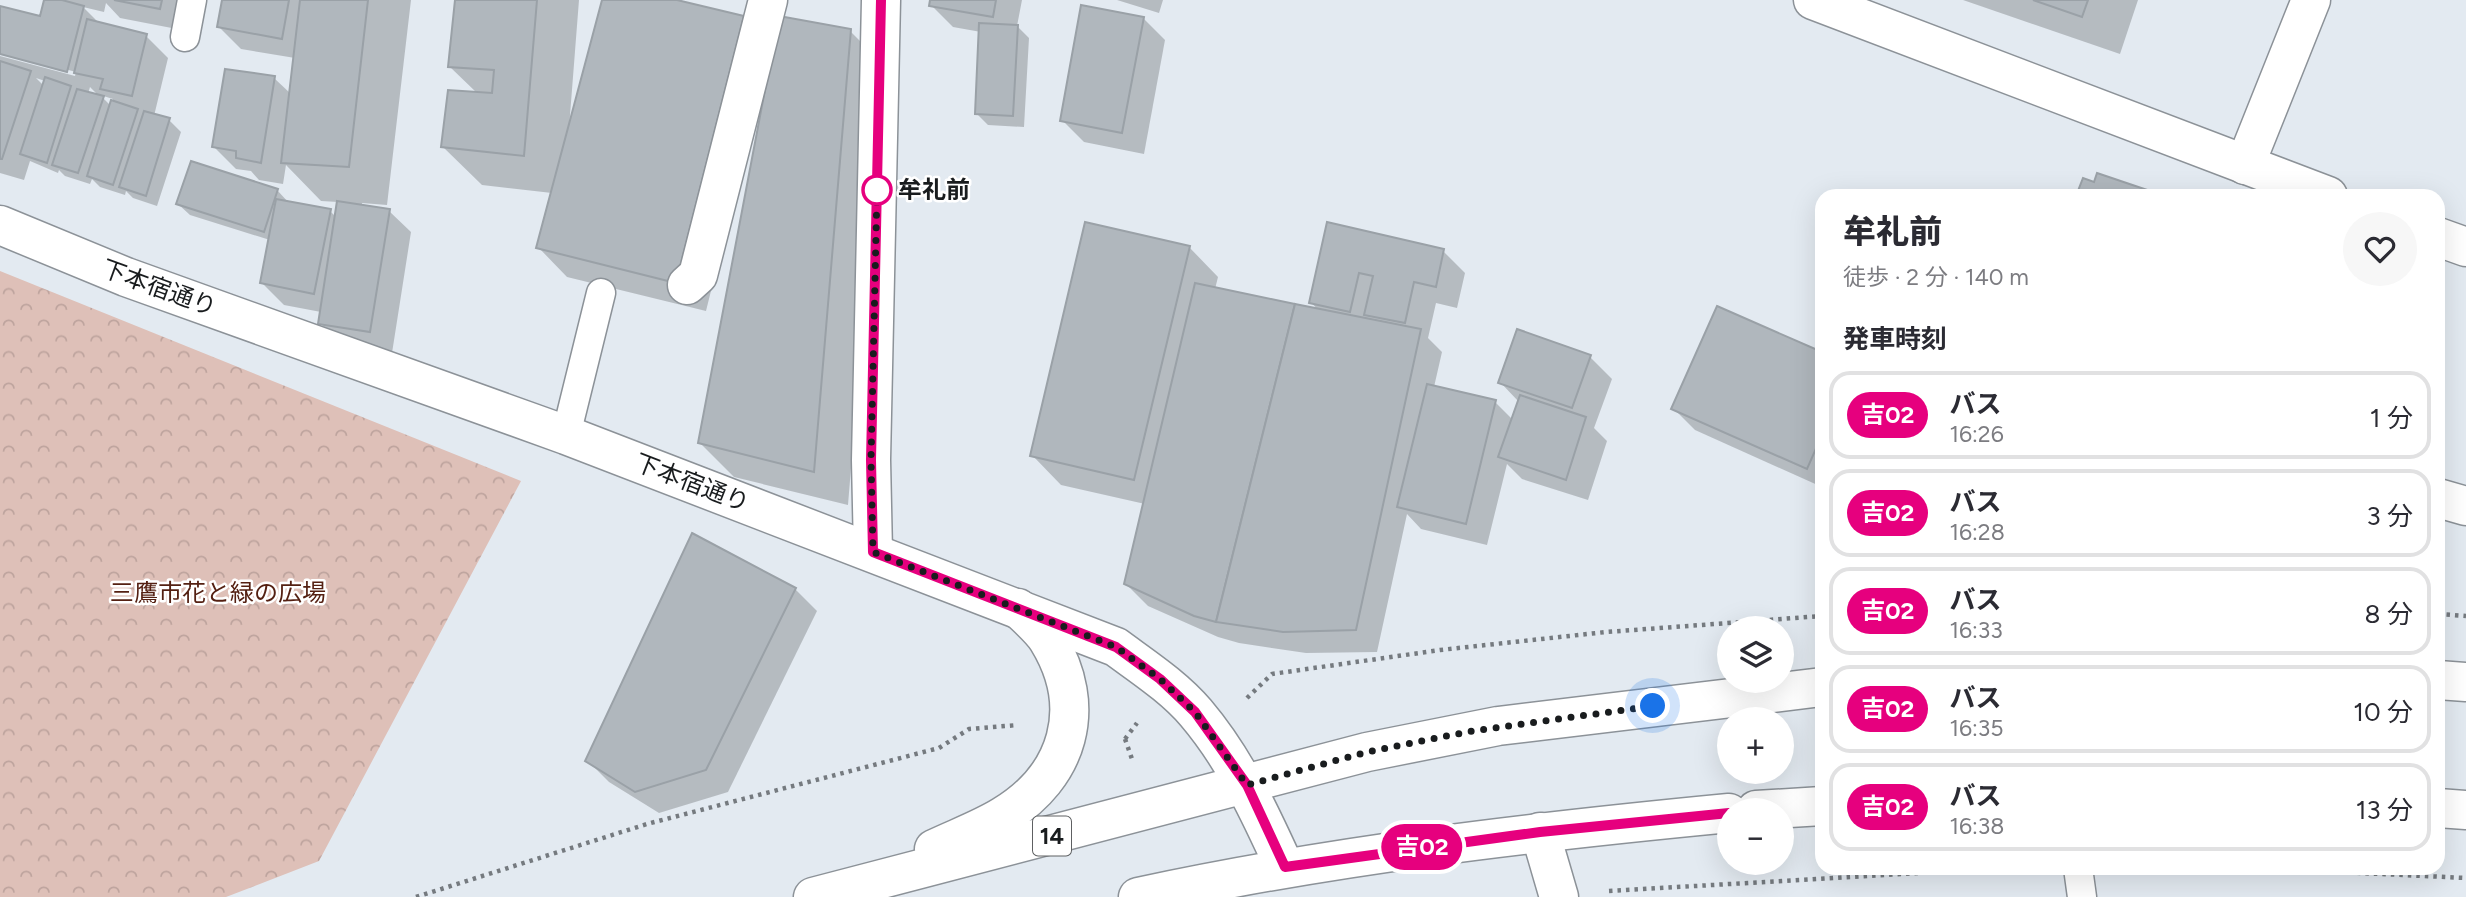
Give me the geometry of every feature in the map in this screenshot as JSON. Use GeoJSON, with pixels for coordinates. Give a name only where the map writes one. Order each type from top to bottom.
{"type":"FeatureCollection","features":[{"type":"Feature","properties":{"kind":"street"},"geometry":{"type":"LineString","coordinates":[[687,285],[698,275],[768,0]]}},
{"type":"Feature","properties":{"kind":"street"},"geometry":{"type":"LineString","coordinates":[[873,552],[871,446],[881,0]]}},
{"type":"Feature","properties":{"kind":"street"},"geometry":{"type":"LineString","coordinates":[[1813,0],[2309,189]]}},
{"type":"Feature","properties":{"kind":"street"},"geometry":{"type":"LineString","coordinates":[[2245,165],[2311,0]]}},
{"type":"Feature","properties":{"kind":"street","name":"下本宿通り"},"geometry":{"type":"LineString","coordinates":[[0,225],[126,277],[570,422],[873,552],[1116,647],[1160,679],[1195,712],[1247,785],[1285,867]]}},
{"type":"Feature","properties":{"kind":"street"},"geometry":{"type":"LineString","coordinates":[[2445,240],[2466,247]]}},
{"type":"Feature","properties":{"kind":"street"},"geometry":{"type":"LineString","coordinates":[[2445,500],[2466,506]]}},
{"type":"Feature","properties":{"kind":"street"},"geometry":{"type":"LineString","coordinates":[[857,886],[1004,816],[1038,788],[1056,766],[1065,746],[1070,700],[1063,670],[1047,638],[1018,608]]}},
{"type":"Feature","properties":{"kind":"street"},"geometry":{"type":"LineString","coordinates":[[2445,680],[2466,682]]}},
{"type":"Feature","properties":{"kind":"street","name":"14"},"geometry":{"type":"LineString","coordinates":[[813,897],[1367,752],[1498,726],[1815,688]]}},
{"type":"Feature","properties":{"kind":"street"},"geometry":{"type":"LineString","coordinates":[[1794,808],[1815,806]]}},
{"type":"Feature","properties":{"kind":"street"},"geometry":{"type":"LineString","coordinates":[[2445,808],[2466,810]]}},
{"type":"Feature","properties":{"kind":"street"},"geometry":{"type":"LineString","coordinates":[[1138,897],[1285,867],[1540,832],[1717,814]]}},
{"type":"Feature","properties":{"kind":"street"},"geometry":{"type":"LineString","coordinates":[[1540,832],[1558,896]]}},
{"type":"Feature","properties":{"kind":"lane"},"geometry":{"type":"LineString","coordinates":[[185,37],[192,0]]}},
{"type":"Feature","properties":{"kind":"lane"},"geometry":{"type":"LineString","coordinates":[[570,422],[601,292]]}},
{"type":"Feature","properties":{"kind":"lane"},"geometry":{"type":"LineString","coordinates":[[2079,875],[2082,897]]}},
{"type":"Feature","properties":{"kind":"path"},"geometry":{"type":"LineString","coordinates":[[2445,614],[2466,615]]}},
{"type":"Feature","properties":{"kind":"path"},"geometry":{"type":"LineString","coordinates":[[1242,703],[1272,674],[1440,650],[1606,632],[1815,617]]}},
{"type":"Feature","properties":{"kind":"path"},"geometry":{"type":"LineString","coordinates":[[1125,739],[1138,722]]}},
{"type":"Feature","properties":{"kind":"path"},"geometry":{"type":"LineString","coordinates":[[416,897],[647,824],[939,748],[969,729],[1021,725]]}},
{"type":"Feature","properties":{"kind":"path"},"geometry":{"type":"LineString","coordinates":[[1558,896],[1894,875]]}},
{"type":"Feature","properties":{"kind":"path"},"geometry":{"type":"LineString","coordinates":[[2403,875],[2466,878]]}},
{"type":"Feature","properties":{"kind":"green space","name":"三鷹市花と緑の広場"},"geometry":{"type":"Polygon","coordinates":[[[0,271],[521,481],[319,861],[226,897],[0,897],[0,271]]]}},
{"type":"Feature","properties":{"kind":"building"},"geometry":{"type":"Polygon","coordinates":[[[44,0],[62,0],[84,6],[67,72],[0,54],[0,6],[40,16],[44,0]]]}},
{"type":"Feature","properties":{"kind":"building"},"geometry":{"type":"Polygon","coordinates":[[[114,0],[162,0],[160,9],[114,0]]]}},
{"type":"Feature","properties":{"kind":"building"},"geometry":{"type":"Polygon","coordinates":[[[222,0],[289,0],[282,39],[217,27],[222,0]]]}},
{"type":"Feature","properties":{"kind":"building"},"geometry":{"type":"Polygon","coordinates":[[[300,0],[368,0],[349,167],[281,163],[300,0]]]}},
{"type":"Feature","properties":{"kind":"building"},"geometry":{"type":"Polygon","coordinates":[[[455,0],[537,0],[524,156],[441,147],[448,90],[492,93],[494,70],[448,67],[455,0]]]}},
{"type":"Feature","properties":{"kind":"building"},"geometry":{"type":"Polygon","coordinates":[[[602,0],[677,0],[744,16],[676,283],[536,248],[602,0]]]}},
{"type":"Feature","properties":{"kind":"building"},"geometry":{"type":"Polygon","coordinates":[[[930,0],[996,0],[993,17],[929,6],[930,0]]]}},
{"type":"Feature","properties":{"kind":"building"},"geometry":{"type":"Polygon","coordinates":[[[2033,0],[2088,0],[2082,17],[2033,0]]]}},
{"type":"Feature","properties":{"kind":"building"},"geometry":{"type":"Polygon","coordinates":[[[1081,5],[1144,17],[1122,133],[1060,121],[1081,5]]]}},
{"type":"Feature","properties":{"kind":"building"},"geometry":{"type":"Polygon","coordinates":[[[779,16],[851,29],[814,472],[698,443],[779,16]]]}},
{"type":"Feature","properties":{"kind":"building"},"geometry":{"type":"Polygon","coordinates":[[[87,19],[147,34],[132,96],[100,89],[103,79],[74,73],[87,19]]]}},
{"type":"Feature","properties":{"kind":"building"},"geometry":{"type":"Polygon","coordinates":[[[979,23],[1018,25],[1013,116],[975,114],[979,23]]]}},
{"type":"Feature","properties":{"kind":"building"},"geometry":{"type":"Polygon","coordinates":[[[0,61],[31,71],[2,159],[0,159],[0,61]]]}},
{"type":"Feature","properties":{"kind":"building"},"geometry":{"type":"Polygon","coordinates":[[[225,69],[275,76],[261,163],[236,158],[236,151],[212,147],[225,69]]]}},
{"type":"Feature","properties":{"kind":"building"},"geometry":{"type":"Polygon","coordinates":[[[45,77],[71,86],[47,163],[20,154],[45,77]]]}},
{"type":"Feature","properties":{"kind":"building"},"geometry":{"type":"Polygon","coordinates":[[[77,89],[104,96],[78,173],[52,165],[77,89]]]}},
{"type":"Feature","properties":{"kind":"building"},"geometry":{"type":"Polygon","coordinates":[[[111,100],[138,109],[113,185],[87,176],[111,100]]]}},
{"type":"Feature","properties":{"kind":"building"},"geometry":{"type":"Polygon","coordinates":[[[144,111],[170,118],[146,196],[119,187],[144,111]]]}},
{"type":"Feature","properties":{"kind":"building"},"geometry":{"type":"Polygon","coordinates":[[[191,161],[278,189],[264,232],[176,204],[191,161]]]}},
{"type":"Feature","properties":{"kind":"building"},"geometry":{"type":"Polygon","coordinates":[[[2097,173],[2144,189],[2079,189],[2083,178],[2094,182],[2097,173]]]}},
{"type":"Feature","properties":{"kind":"building"},"geometry":{"type":"Polygon","coordinates":[[[276,199],[331,209],[314,294],[260,283],[276,199]]]}},
{"type":"Feature","properties":{"kind":"building"},"geometry":{"type":"Polygon","coordinates":[[[337,201],[390,209],[370,332],[318,324],[337,201]]]}},
{"type":"Feature","properties":{"kind":"building"},"geometry":{"type":"Polygon","coordinates":[[[1085,222],[1190,246],[1134,480],[1030,456],[1085,222]]]}},
{"type":"Feature","properties":{"kind":"building"},"geometry":{"type":"Polygon","coordinates":[[[1327,222],[1444,249],[1436,287],[1414,282],[1405,323],[1364,315],[1373,276],[1359,273],[1350,312],[1309,303],[1327,222]]]}},
{"type":"Feature","properties":{"kind":"building"},"geometry":{"type":"Polygon","coordinates":[[[1195,283],[1295,304],[1216,622],[1194,616],[1124,584],[1195,283]]]}},
{"type":"Feature","properties":{"kind":"building"},"geometry":{"type":"Polygon","coordinates":[[[1295,304],[1421,329],[1356,630],[1283,632],[1216,622],[1295,304]]]}},
{"type":"Feature","properties":{"kind":"building"},"geometry":{"type":"Polygon","coordinates":[[[1717,306],[1815,349],[1815,451],[1807,469],[1671,409],[1717,306]]]}},
{"type":"Feature","properties":{"kind":"building"},"geometry":{"type":"Polygon","coordinates":[[[1517,329],[1591,355],[1572,408],[1498,383],[1517,329]]]}},
{"type":"Feature","properties":{"kind":"building"},"geometry":{"type":"Polygon","coordinates":[[[1427,384],[1496,400],[1466,524],[1397,507],[1427,384]]]}},
{"type":"Feature","properties":{"kind":"building"},"geometry":{"type":"Polygon","coordinates":[[[1520,395],[1586,417],[1566,480],[1498,457],[1520,395]]]}},
{"type":"Feature","properties":{"kind":"building"},"geometry":{"type":"Polygon","coordinates":[[[692,533],[796,588],[706,770],[635,792],[585,761],[692,533]]]}},
{"type":"Feature","properties":{"kind":"bus line","name":"吉02"},"geometry":{"type":"LineString","coordinates":[[881,0],[871,460],[873,552],[1116,647],[1160,679],[1195,712],[1247,785],[1285,867],[1540,832],[1717,814]]}},
{"type":"Feature","properties":{"kind":"place","name":"牟礼前"},"geometry":{"type":"Point","coordinates":[877,190]}},
{"type":"Feature","properties":{"kind":"route"},"geometry":{"type":"LineString","coordinates":[[877,190],[871,460],[873,552],[1116,647],[1160,679],[1195,712],[1247,785],[1367,752],[1472,731],[1653,706]]}}]}
